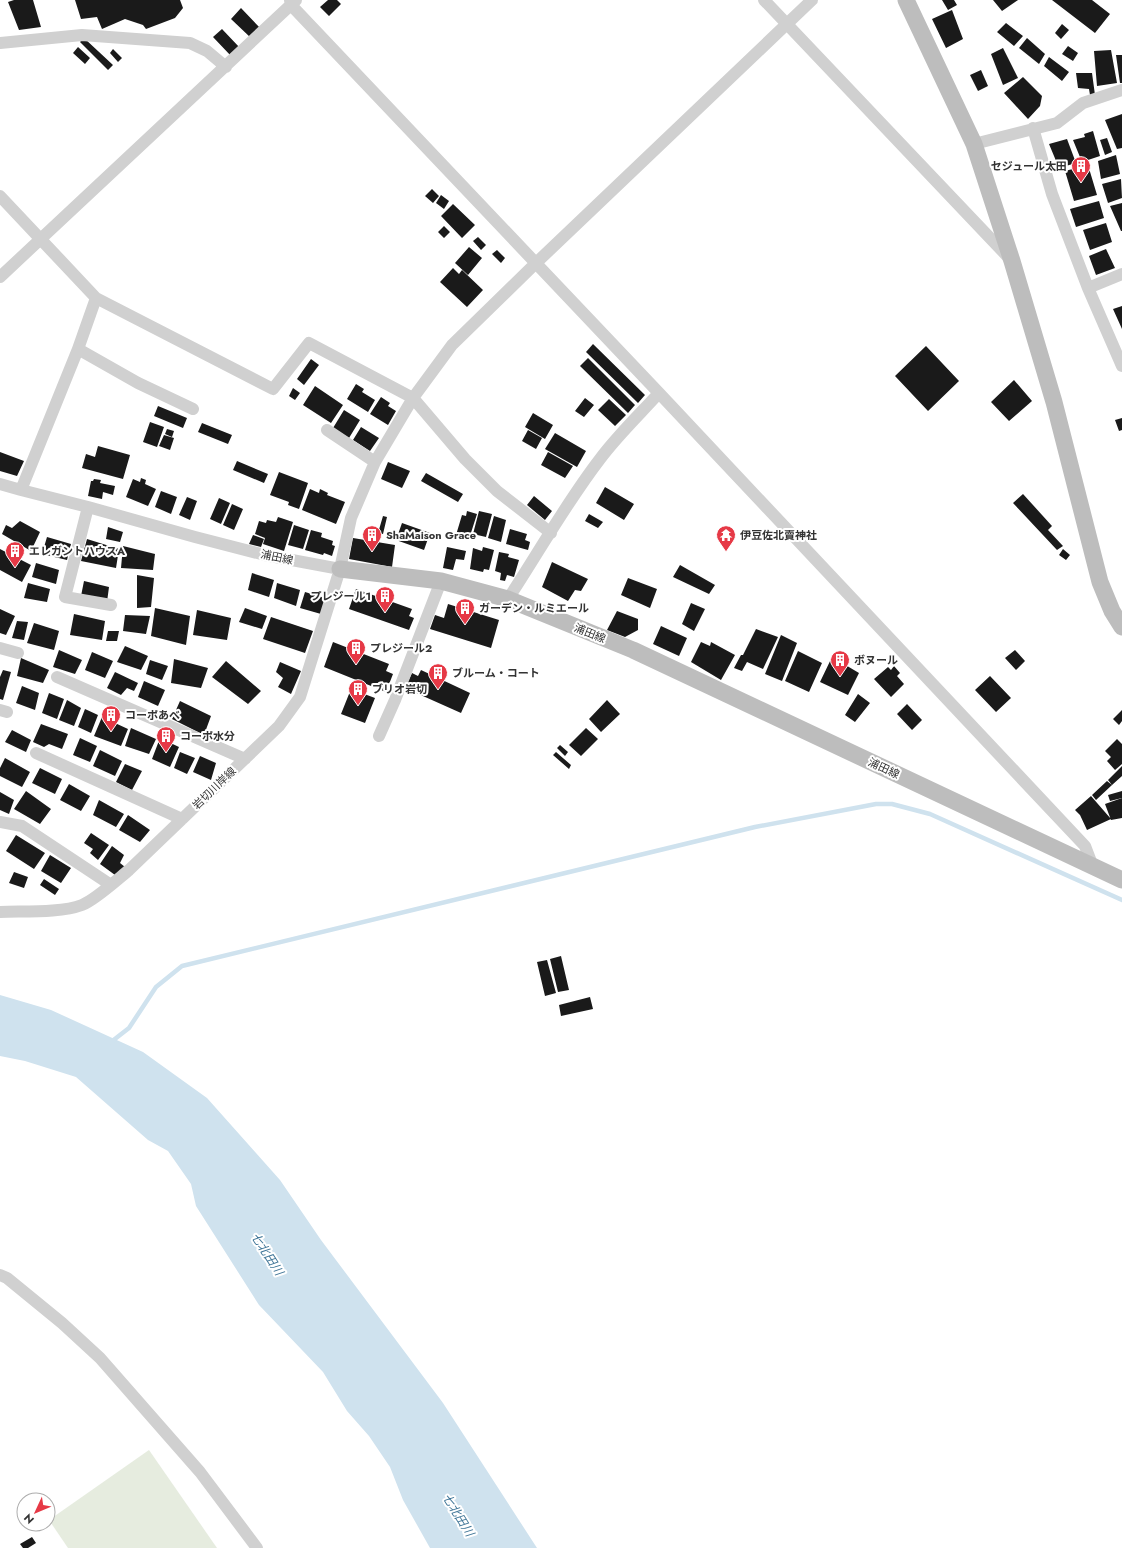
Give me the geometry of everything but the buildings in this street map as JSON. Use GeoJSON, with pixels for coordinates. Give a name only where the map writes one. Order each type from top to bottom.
{"type":"FeatureCollection","features":[{"type":"Feature","properties":{"kind":"street"},"geometry":{"type":"LineString","coordinates":[[764,0],[1012,261]]}},
{"type":"Feature","properties":{"kind":"street","name":"岩切川岸線"},"geometry":{"type":"LineString","coordinates":[[0,912],[66,909],[84,905],[111,885],[279,726],[300,697],[340,569],[351,518],[375,462],[412,398],[452,345],[812,0]]}},
{"type":"Feature","properties":{"kind":"street"},"geometry":{"type":"LineString","coordinates":[[906,0],[974,144],[1012,261],[1054,402],[1100,582],[1112,611],[1122,627]]}},
{"type":"Feature","properties":{"kind":"street"},"geometry":{"type":"LineString","coordinates":[[0,277],[226,67],[292,2],[1085,846],[1093,867]]}},
{"type":"Feature","properties":{"kind":"street"},"geometry":{"type":"LineString","coordinates":[[0,42],[82,36],[190,43],[207,51],[226,67]]}},
{"type":"Feature","properties":{"kind":"street"},"geometry":{"type":"LineString","coordinates":[[974,144],[1057,122],[1083,103],[1122,90]]}},
{"type":"Feature","properties":{"kind":"street"},"geometry":{"type":"LineString","coordinates":[[1033,128],[1052,194],[1088,288],[1122,366]]}},
{"type":"Feature","properties":{"kind":"street"},"geometry":{"type":"LineString","coordinates":[[0,196],[96,298],[273,390],[309,343],[412,398],[465,460],[497,491],[551,533]]}},
{"type":"Feature","properties":{"kind":"street"},"geometry":{"type":"LineString","coordinates":[[1088,288],[1122,274]]}},
{"type":"Feature","properties":{"kind":"street"},"geometry":{"type":"LineString","coordinates":[[21,490],[78,349],[96,298]]}},
{"type":"Feature","properties":{"kind":"street"},"geometry":{"type":"LineString","coordinates":[[78,349],[138,383],[193,409]]}},
{"type":"Feature","properties":{"kind":"street"},"geometry":{"type":"LineString","coordinates":[[508,599],[551,533],[571,498],[601,457],[659,393]]}},
{"type":"Feature","properties":{"kind":"street"},"geometry":{"type":"LineString","coordinates":[[328,430],[375,462]]}},
{"type":"Feature","properties":{"kind":"street","name":"浦田線"},"geometry":{"type":"LineString","coordinates":[[0,484],[88,507],[195,538],[265,555],[340,569],[442,581],[508,599],[632,650],[1122,880]]}},
{"type":"Feature","properties":{"kind":"street"},"geometry":{"type":"LineString","coordinates":[[88,507],[65,597],[111,605]]}},
{"type":"Feature","properties":{"kind":"street"},"geometry":{"type":"LineString","coordinates":[[379,736],[395,700],[442,581]]}},
{"type":"Feature","properties":{"kind":"street"},"geometry":{"type":"LineString","coordinates":[[0,648],[18,653]]}},
{"type":"Feature","properties":{"kind":"street"},"geometry":{"type":"LineString","coordinates":[[57,677],[245,759]]}},
{"type":"Feature","properties":{"kind":"street"},"geometry":{"type":"LineString","coordinates":[[36,753],[182,819]]}},
{"type":"Feature","properties":{"kind":"street"},"geometry":{"type":"LineString","coordinates":[[0,822],[22,826],[111,885]]}},
{"type":"Feature","properties":{"kind":"street"},"geometry":{"type":"LineString","coordinates":[[0,1275],[7,1278],[56,1318],[100,1358],[200,1472],[257,1548]]}},
{"type":"Feature","properties":{"kind":"shaded area"},"geometry":{"type":"Polygon","coordinates":[[[149,1450],[217,1548],[68,1548],[56,1530],[56,1515],[149,1450]]]}},
{"type":"Feature","properties":{"kind":"water","name":"七北田川"},"geometry":{"type":"Polygon","coordinates":[[[0,995],[51,1010],[143,1052],[207,1098],[280,1180],[321,1240],[443,1403],[537,1548],[430,1548],[403,1500],[390,1467],[369,1436],[347,1411],[323,1372],[259,1305],[196,1206],[191,1184],[168,1151],[148,1140],[76,1077],[25,1061],[0,1056],[0,995]]]}},
{"type":"Feature","properties":{"kind":"waterway"},"geometry":{"type":"LineString","coordinates":[[111,1042],[129,1028],[156,987],[182,966],[755,827],[876,804],[892,804],[930,814],[1122,900]]}},
{"type":"Feature","properties":{"kind":"place","name":"セジュール太田"},"geometry":{"type":"Point","coordinates":[1081,183]}},
{"type":"Feature","properties":{"kind":"place","name":"ShaMaison Grace"},"geometry":{"type":"Point","coordinates":[372,552]}},
{"type":"Feature","properties":{"kind":"place","name":"伊豆佐北賣神社"},"geometry":{"type":"Point","coordinates":[726,552]}},
{"type":"Feature","properties":{"kind":"place","name":"エレガントハウスA"},"geometry":{"type":"Point","coordinates":[15,568]}},
{"type":"Feature","properties":{"kind":"place","name":"プレジール1"},"geometry":{"type":"Point","coordinates":[385,613]}},
{"type":"Feature","properties":{"kind":"place","name":"ガーデン・ルミエール"},"geometry":{"type":"Point","coordinates":[465,625]}},
{"type":"Feature","properties":{"kind":"place","name":"プレジール2"},"geometry":{"type":"Point","coordinates":[356,665]}},
{"type":"Feature","properties":{"kind":"place","name":"ボヌール"},"geometry":{"type":"Point","coordinates":[840,677]}},
{"type":"Feature","properties":{"kind":"place","name":"ブルーム・コート"},"geometry":{"type":"Point","coordinates":[438,690]}},
{"type":"Feature","properties":{"kind":"place","name":"ブリオ岩切"},"geometry":{"type":"Point","coordinates":[358,706]}},
{"type":"Feature","properties":{"kind":"place","name":"コーポあべ"},"geometry":{"type":"Point","coordinates":[111,732]}},
{"type":"Feature","properties":{"kind":"place","name":"コーポ水分"},"geometry":{"type":"Point","coordinates":[166,753]}}]}
